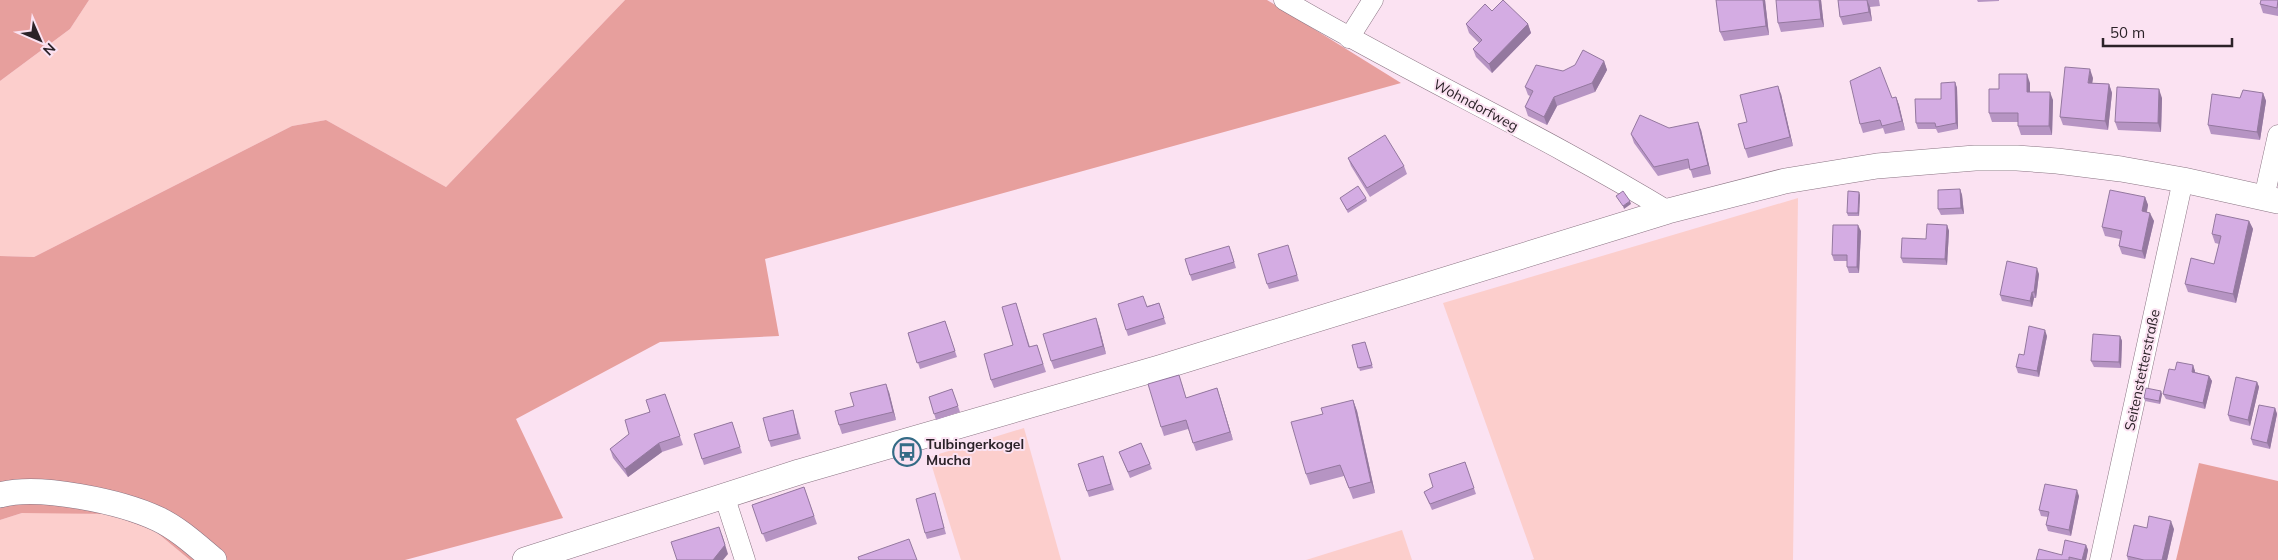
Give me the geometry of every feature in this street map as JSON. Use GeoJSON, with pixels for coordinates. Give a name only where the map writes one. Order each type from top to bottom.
{"type":"FeatureCollection","features":[{"type":"Feature","properties":{"kind":"street","name":"Wohndorfweg"},"geometry":{"type":"LineString","coordinates":[[1284,0],[1349,38],[1607,173],[1668,211]]}},
{"type":"Feature","properties":{"kind":"street"},"geometry":{"type":"LineString","coordinates":[[1349,38],[1373,0]]}},
{"type":"Feature","properties":{"kind":"street"},"geometry":{"type":"LineString","coordinates":[[525,560],[799,472],[1184,361],[1668,211],[1785,181],[1878,166],[1975,158],[2018,158],[2082,163],[2183,180],[2271,200],[2278,135]]}},
{"type":"Feature","properties":{"kind":"street","name":"Seitenstetterstraße"},"geometry":{"type":"LineString","coordinates":[[2100,560],[2183,180]]}},
{"type":"Feature","properties":{"kind":"street"},"geometry":{"type":"LineString","coordinates":[[0,495],[25,492],[75,496],[134,509],[159,519],[183,535],[214,560]]}},
{"type":"Feature","properties":{"kind":"street"},"geometry":{"type":"LineString","coordinates":[[724,496],[745,560]]}},
{"type":"Feature","properties":{"kind":"shaded area"},"geometry":{"type":"Polygon","coordinates":[[[0,0],[89,0],[70,29],[0,81],[0,0]]]}},
{"type":"Feature","properties":{"kind":"shaded area"},"geometry":{"type":"Polygon","coordinates":[[[89,0],[625,0],[446,187],[326,120],[292,126],[34,257],[0,256],[0,81],[70,29],[89,0]]]}},
{"type":"Feature","properties":{"kind":"shaded area"},"geometry":{"type":"Polygon","coordinates":[[[625,0],[1267,0],[1401,83],[765,259],[779,336],[660,342],[516,419],[563,518],[405,560],[190,560],[155,531],[108,514],[22,513],[0,520],[0,256],[34,257],[292,126],[326,120],[446,187],[625,0]]]}},
{"type":"Feature","properties":{"kind":"shaded area"},"geometry":{"type":"Polygon","coordinates":[[[1798,198],[1793,560],[1531,560],[1534,559],[1443,303],[1798,198]]]}},
{"type":"Feature","properties":{"kind":"shaded area"},"geometry":{"type":"Polygon","coordinates":[[[1024,428],[1061,560],[961,560],[929,457],[1024,428]]]}},
{"type":"Feature","properties":{"kind":"shaded area"},"geometry":{"type":"Polygon","coordinates":[[[2199,463],[2278,481],[2278,560],[2176,560],[2199,463]]]}},
{"type":"Feature","properties":{"kind":"shaded area"},"geometry":{"type":"Polygon","coordinates":[[[22,513],[108,514],[155,531],[190,560],[0,560],[0,520],[22,513]]]}},
{"type":"Feature","properties":{"kind":"shaded area"},"geometry":{"type":"Polygon","coordinates":[[[1402,530],[1412,560],[1306,560],[1402,530]]]}},
{"type":"Feature","properties":{"kind":"building"},"geometry":{"type":"Polygon","coordinates":[[[1503,0],[1528,24],[1489,64],[1473,49],[1482,40],[1466,24],[1485,4],[1492,11],[1503,0]]]}},
{"type":"Feature","properties":{"kind":"building"},"geometry":{"type":"Polygon","coordinates":[[[1716,0],[1763,0],[1766,26],[1720,32],[1716,0]]]}},
{"type":"Feature","properties":{"kind":"building"},"geometry":{"type":"Polygon","coordinates":[[[1776,0],[1819,0],[1821,19],[1778,23],[1776,0]]]}},
{"type":"Feature","properties":{"kind":"building"},"geometry":{"type":"Polygon","coordinates":[[[1838,0],[1867,0],[1869,12],[1840,17],[1838,0]]]}},
{"type":"Feature","properties":{"kind":"building"},"geometry":{"type":"Polygon","coordinates":[[[2261,0],[2278,0],[2277,8],[2260,4],[2261,0]]]}},
{"type":"Feature","properties":{"kind":"building"},"geometry":{"type":"Polygon","coordinates":[[[1583,50],[1604,61],[1592,83],[1554,97],[1544,117],[1525,107],[1533,91],[1525,87],[1536,65],[1563,71],[1575,65],[1583,50]]]}},
{"type":"Feature","properties":{"kind":"building"},"geometry":{"type":"Polygon","coordinates":[[[1880,67],[1892,98],[1896,97],[1902,121],[1882,126],[1880,120],[1860,124],[1850,81],[1880,67]]]}},
{"type":"Feature","properties":{"kind":"building"},"geometry":{"type":"Polygon","coordinates":[[[2065,67],[2090,69],[2088,83],[2109,84],[2105,121],[2060,117],[2065,67]]]}},
{"type":"Feature","properties":{"kind":"building"},"geometry":{"type":"Polygon","coordinates":[[[1999,74],[2027,74],[2027,92],[2050,92],[2049,126],[2018,126],[2018,113],[1989,113],[1989,89],[1999,89],[1999,74]]]}},
{"type":"Feature","properties":{"kind":"building"},"geometry":{"type":"Polygon","coordinates":[[[1955,82],[1956,123],[1936,127],[1935,123],[1916,123],[1915,99],[1941,99],[1941,83],[1955,82]]]}},
{"type":"Feature","properties":{"kind":"building"},"geometry":{"type":"Polygon","coordinates":[[[1778,86],[1790,137],[1745,149],[1738,124],[1747,122],[1740,95],[1778,86]]]}},
{"type":"Feature","properties":{"kind":"building"},"geometry":{"type":"Polygon","coordinates":[[[2117,87],[2159,89],[2158,123],[2115,122],[2117,87]]]}},
{"type":"Feature","properties":{"kind":"building"},"geometry":{"type":"Polygon","coordinates":[[[2243,90],[2263,93],[2257,132],[2208,125],[2212,94],[2240,98],[2243,90]]]}},
{"type":"Feature","properties":{"kind":"building"},"geometry":{"type":"Polygon","coordinates":[[[1640,115],[1669,128],[1698,122],[1708,165],[1690,170],[1688,159],[1654,167],[1631,134],[1640,115]]]}},
{"type":"Feature","properties":{"kind":"building"},"geometry":{"type":"Polygon","coordinates":[[[1385,135],[1404,166],[1367,188],[1348,158],[1385,135]]]}},
{"type":"Feature","properties":{"kind":"building"},"geometry":{"type":"Polygon","coordinates":[[[1358,186],[1366,198],[1347,210],[1340,198],[1358,186]]]}},
{"type":"Feature","properties":{"kind":"building"},"geometry":{"type":"Polygon","coordinates":[[[1960,189],[1961,208],[1938,209],[1938,190],[1960,189]]]}},
{"type":"Feature","properties":{"kind":"building"},"geometry":{"type":"Polygon","coordinates":[[[2110,190],[2145,197],[2142,211],[2150,213],[2142,251],[2119,246],[2122,231],[2102,227],[2110,190]]]}},
{"type":"Feature","properties":{"kind":"building"},"geometry":{"type":"Polygon","coordinates":[[[1623,191],[1630,201],[1623,206],[1616,196],[1623,191]]]}},
{"type":"Feature","properties":{"kind":"building"},"geometry":{"type":"Polygon","coordinates":[[[1848,191],[1859,192],[1858,213],[1847,213],[1848,191]]]}},
{"type":"Feature","properties":{"kind":"building"},"geometry":{"type":"Polygon","coordinates":[[[2216,214],[2249,221],[2233,294],[2185,284],[2191,258],[2214,264],[2221,236],[2212,234],[2216,214]]]}},
{"type":"Feature","properties":{"kind":"building"},"geometry":{"type":"Polygon","coordinates":[[[1927,224],[1947,225],[1945,259],[1901,258],[1902,238],[1926,239],[1927,224]]]}},
{"type":"Feature","properties":{"kind":"building"},"geometry":{"type":"Polygon","coordinates":[[[1833,225],[1858,225],[1857,267],[1847,267],[1847,255],[1832,255],[1833,225]]]}},
{"type":"Feature","properties":{"kind":"building"},"geometry":{"type":"Polygon","coordinates":[[[1288,245],[1297,275],[1267,284],[1258,254],[1288,245]]]}},
{"type":"Feature","properties":{"kind":"building"},"geometry":{"type":"Polygon","coordinates":[[[1229,246],[1234,262],[1190,275],[1185,259],[1229,246]]]}},
{"type":"Feature","properties":{"kind":"building"},"geometry":{"type":"Polygon","coordinates":[[[2007,261],[2037,268],[2034,292],[2032,292],[2030,301],[2000,295],[2007,261]]]}},
{"type":"Feature","properties":{"kind":"building"},"geometry":{"type":"Polygon","coordinates":[[[1143,296],[1147,307],[1159,303],[1164,318],[1126,330],[1118,304],[1143,296]]]}},
{"type":"Feature","properties":{"kind":"building"},"geometry":{"type":"Polygon","coordinates":[[[1016,303],[1029,347],[1037,345],[1043,364],[991,380],[984,354],[1013,345],[1002,307],[1016,303]]]}},
{"type":"Feature","properties":{"kind":"building"},"geometry":{"type":"Polygon","coordinates":[[[1096,318],[1103,346],[1051,361],[1043,334],[1096,318]]]}},
{"type":"Feature","properties":{"kind":"building"},"geometry":{"type":"Polygon","coordinates":[[[945,321],[955,351],[917,363],[908,333],[945,321]]]}},
{"type":"Feature","properties":{"kind":"building"},"geometry":{"type":"Polygon","coordinates":[[[2029,326],[2045,330],[2037,371],[2016,367],[2019,354],[2024,355],[2029,326]]]}},
{"type":"Feature","properties":{"kind":"building"},"geometry":{"type":"Polygon","coordinates":[[[2093,334],[2120,336],[2119,362],[2091,361],[2093,334]]]}},
{"type":"Feature","properties":{"kind":"building"},"geometry":{"type":"Polygon","coordinates":[[[1365,342],[1372,365],[1358,368],[1352,345],[1365,342]]]}},
{"type":"Feature","properties":{"kind":"building"},"geometry":{"type":"Polygon","coordinates":[[[2177,362],[2193,365],[2192,372],[2209,376],[2203,403],[2163,394],[2169,369],[2175,370],[2177,362]]]}},
{"type":"Feature","properties":{"kind":"building"},"geometry":{"type":"Polygon","coordinates":[[[1179,375],[1186,398],[1217,388],[1230,432],[1193,443],[1186,420],[1161,427],[1148,384],[1179,375]]]}},
{"type":"Feature","properties":{"kind":"building"},"geometry":{"type":"Polygon","coordinates":[[[2236,377],[2257,382],[2248,420],[2228,415],[2236,377]]]}},
{"type":"Feature","properties":{"kind":"building"},"geometry":{"type":"Polygon","coordinates":[[[886,384],[893,412],[839,425],[835,411],[854,406],[850,393],[886,384]]]}},
{"type":"Feature","properties":{"kind":"building"},"geometry":{"type":"Polygon","coordinates":[[[2146,388],[2161,391],[2159,401],[2144,398],[2146,388]]]}},
{"type":"Feature","properties":{"kind":"building"},"geometry":{"type":"Polygon","coordinates":[[[952,389],[958,406],[934,414],[929,397],[952,389]]]}},
{"type":"Feature","properties":{"kind":"building"},"geometry":{"type":"Polygon","coordinates":[[[665,394],[680,436],[659,443],[625,469],[610,449],[629,434],[625,420],[650,412],[646,400],[665,394]]]}},
{"type":"Feature","properties":{"kind":"building"},"geometry":{"type":"Polygon","coordinates":[[[1353,400],[1371,482],[1349,488],[1340,465],[1306,474],[1291,422],[1323,414],[1321,408],[1353,400]]]}},
{"type":"Feature","properties":{"kind":"building"},"geometry":{"type":"Polygon","coordinates":[[[2259,405],[2275,408],[2267,443],[2251,439],[2259,405]]]}},
{"type":"Feature","properties":{"kind":"building"},"geometry":{"type":"Polygon","coordinates":[[[793,410],[798,434],[769,441],[763,418],[793,410]]]}},
{"type":"Feature","properties":{"kind":"building"},"geometry":{"type":"Polygon","coordinates":[[[732,422],[740,447],[702,459],[694,434],[732,422]]]}},
{"type":"Feature","properties":{"kind":"building"},"geometry":{"type":"Polygon","coordinates":[[[1141,443],[1150,464],[1128,472],[1119,452],[1141,443]]]}},
{"type":"Feature","properties":{"kind":"building"},"geometry":{"type":"Polygon","coordinates":[[[1103,456],[1111,484],[1087,491],[1078,464],[1103,456]]]}},
{"type":"Feature","properties":{"kind":"building"},"geometry":{"type":"Polygon","coordinates":[[[1465,462],[1474,488],[1430,504],[1424,492],[1433,487],[1429,474],[1465,462]]]}},
{"type":"Feature","properties":{"kind":"building"},"geometry":{"type":"Polygon","coordinates":[[[2045,484],[2077,490],[2069,530],[2046,525],[2049,512],[2039,510],[2045,484]]]}},
{"type":"Feature","properties":{"kind":"building"},"geometry":{"type":"Polygon","coordinates":[[[804,487],[814,516],[762,534],[752,505],[804,487]]]}},
{"type":"Feature","properties":{"kind":"building"},"geometry":{"type":"Polygon","coordinates":[[[935,493],[944,528],[925,533],[916,499],[935,493]]]}},
{"type":"Feature","properties":{"kind":"building"},"geometry":{"type":"Polygon","coordinates":[[[2149,516],[2171,521],[2162,560],[2144,560],[2127,556],[2134,525],[2147,528],[2149,516]]]}},
{"type":"Feature","properties":{"kind":"building"},"geometry":{"type":"Polygon","coordinates":[[[719,527],[725,545],[713,560],[677,560],[671,542],[719,527]]]}},
{"type":"Feature","properties":{"kind":"building"},"geometry":{"type":"Polygon","coordinates":[[[909,539],[917,560],[859,560],[858,557],[909,539]]]}},
{"type":"Feature","properties":{"kind":"building"},"geometry":{"type":"Polygon","coordinates":[[[2065,540],[2086,545],[2082,560],[2069,557],[2069,560],[2036,560],[2039,549],[2062,555],[2065,540]]]}},
{"type":"Feature","properties":{"kind":"place","name":"Tulbingerkogel Mucha"},"geometry":{"type":"Point","coordinates":[907,452]}}]}
